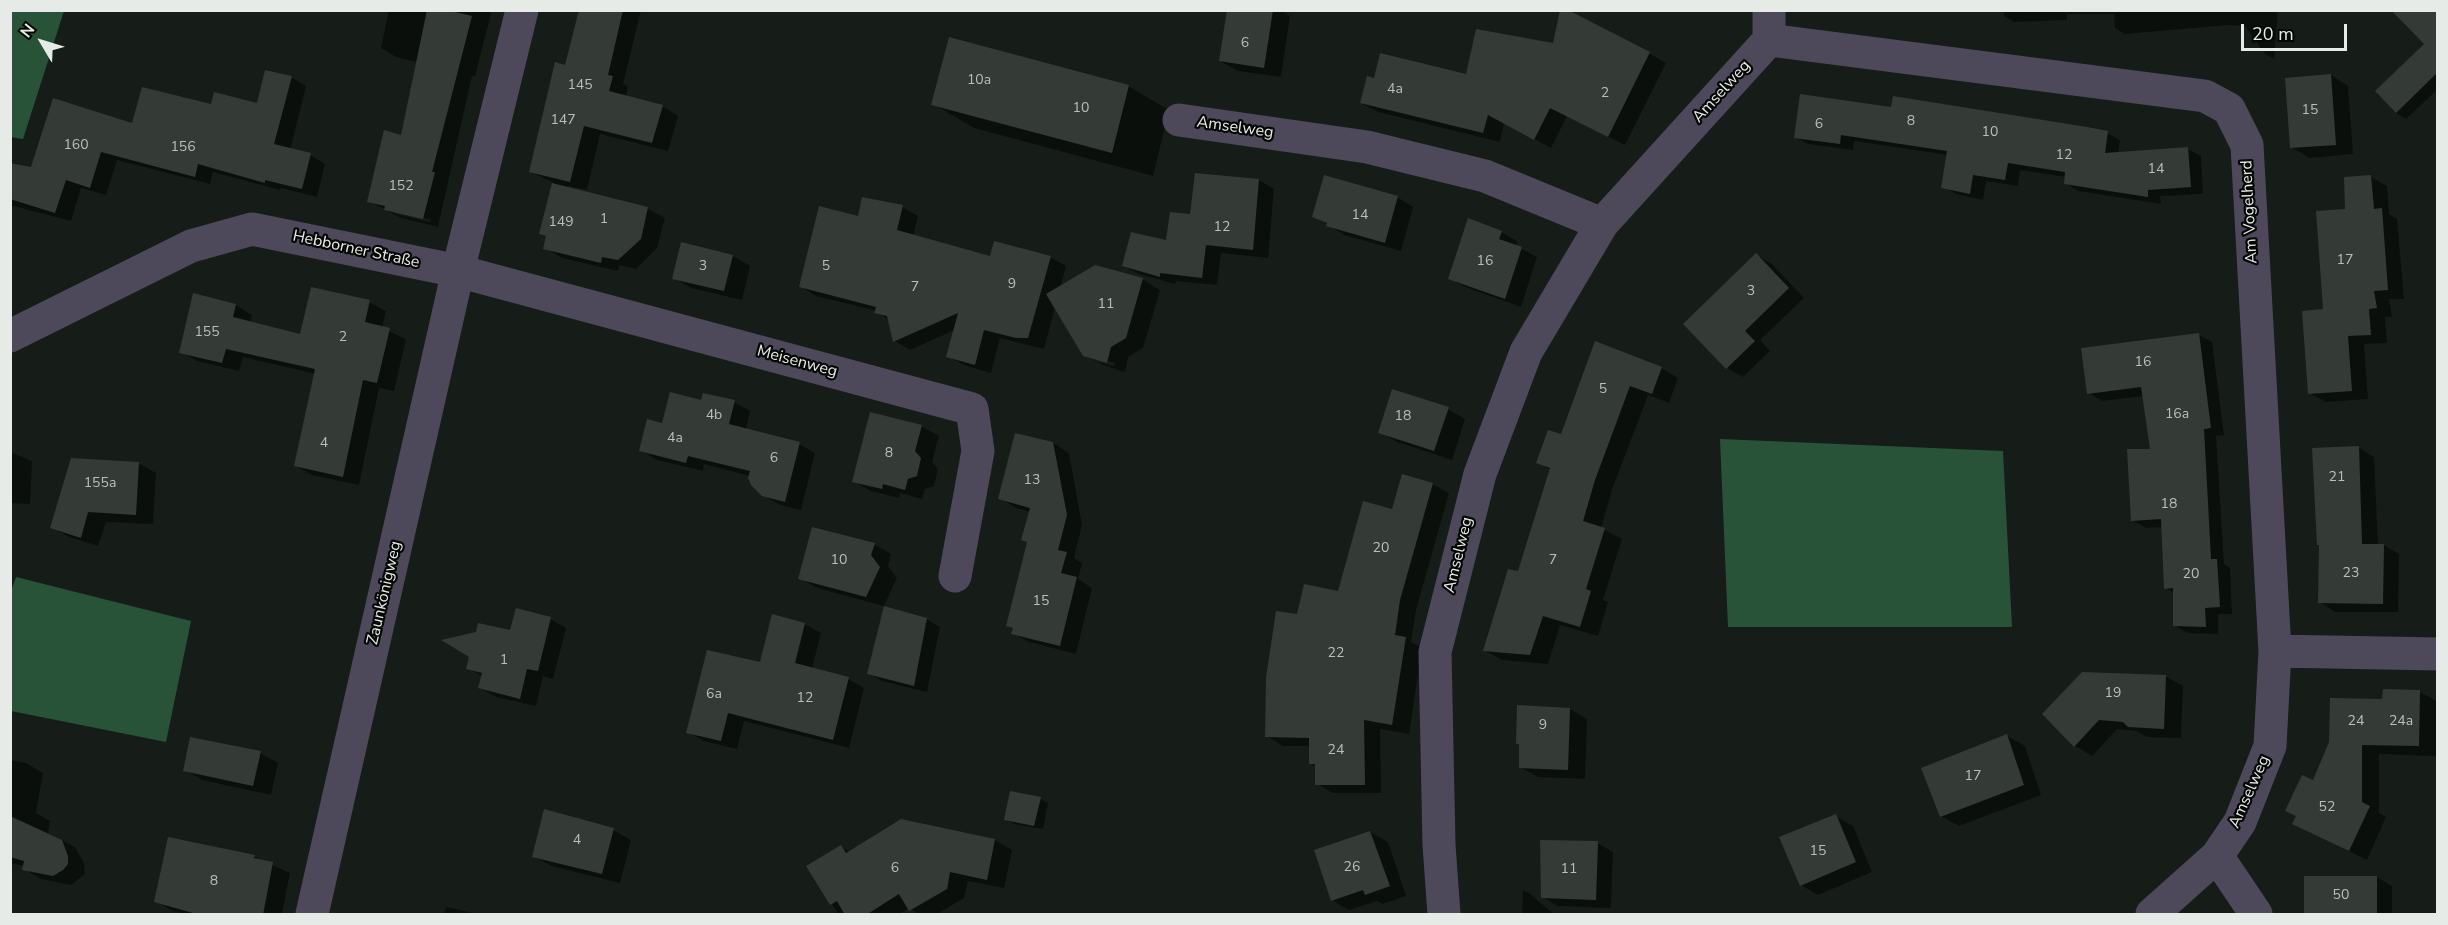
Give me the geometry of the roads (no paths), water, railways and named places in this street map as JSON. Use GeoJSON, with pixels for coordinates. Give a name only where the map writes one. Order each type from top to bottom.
{"type":"FeatureCollection","features":[{"type":"Feature","properties":{"kind":"street"},"geometry":{"type":"LineString","coordinates":[[458,271],[522,10]]}},
{"type":"Feature","properties":{"kind":"street","name":"Amselweg"},"geometry":{"type":"LineString","coordinates":[[1444,915],[1439,844],[1435,652],[1480,474],[1526,352],[1602,224],[1769,25]]}},
{"type":"Feature","properties":{"kind":"street","name":"Am Vogelherd"},"geometry":{"type":"LineString","coordinates":[[1769,25],[2205,96],[2229,109],[2247,145],[2275,651]]}},
{"type":"Feature","properties":{"kind":"street","name":"Amselweg"},"geometry":{"type":"LineString","coordinates":[[1179,120],[1377,149],[1485,176],[1602,224]]}},
{"type":"Feature","properties":{"kind":"street","name":"Hebborner Straße"},"geometry":{"type":"LineString","coordinates":[[10,336],[191,246],[252,229],[458,271]]}},
{"type":"Feature","properties":{"kind":"street","name":"Meisenweg"},"geometry":{"type":"LineString","coordinates":[[458,271],[972,409],[978,451],[955,576]]}},
{"type":"Feature","properties":{"kind":"street","name":"Zaunkönigweg"},"geometry":{"type":"LineString","coordinates":[[312,915],[458,271]]}},
{"type":"Feature","properties":{"kind":"street"},"geometry":{"type":"LineString","coordinates":[[2275,651],[2438,654]]}},
{"type":"Feature","properties":{"kind":"street","name":"Amselweg"},"geometry":{"type":"LineString","coordinates":[[2152,915],[2217,856],[2240,822],[2256,787],[2270,746],[2275,651]]}},
{"type":"Feature","properties":{"kind":"street"},"geometry":{"type":"LineString","coordinates":[[2217,856],[2256,915]]}}]}
